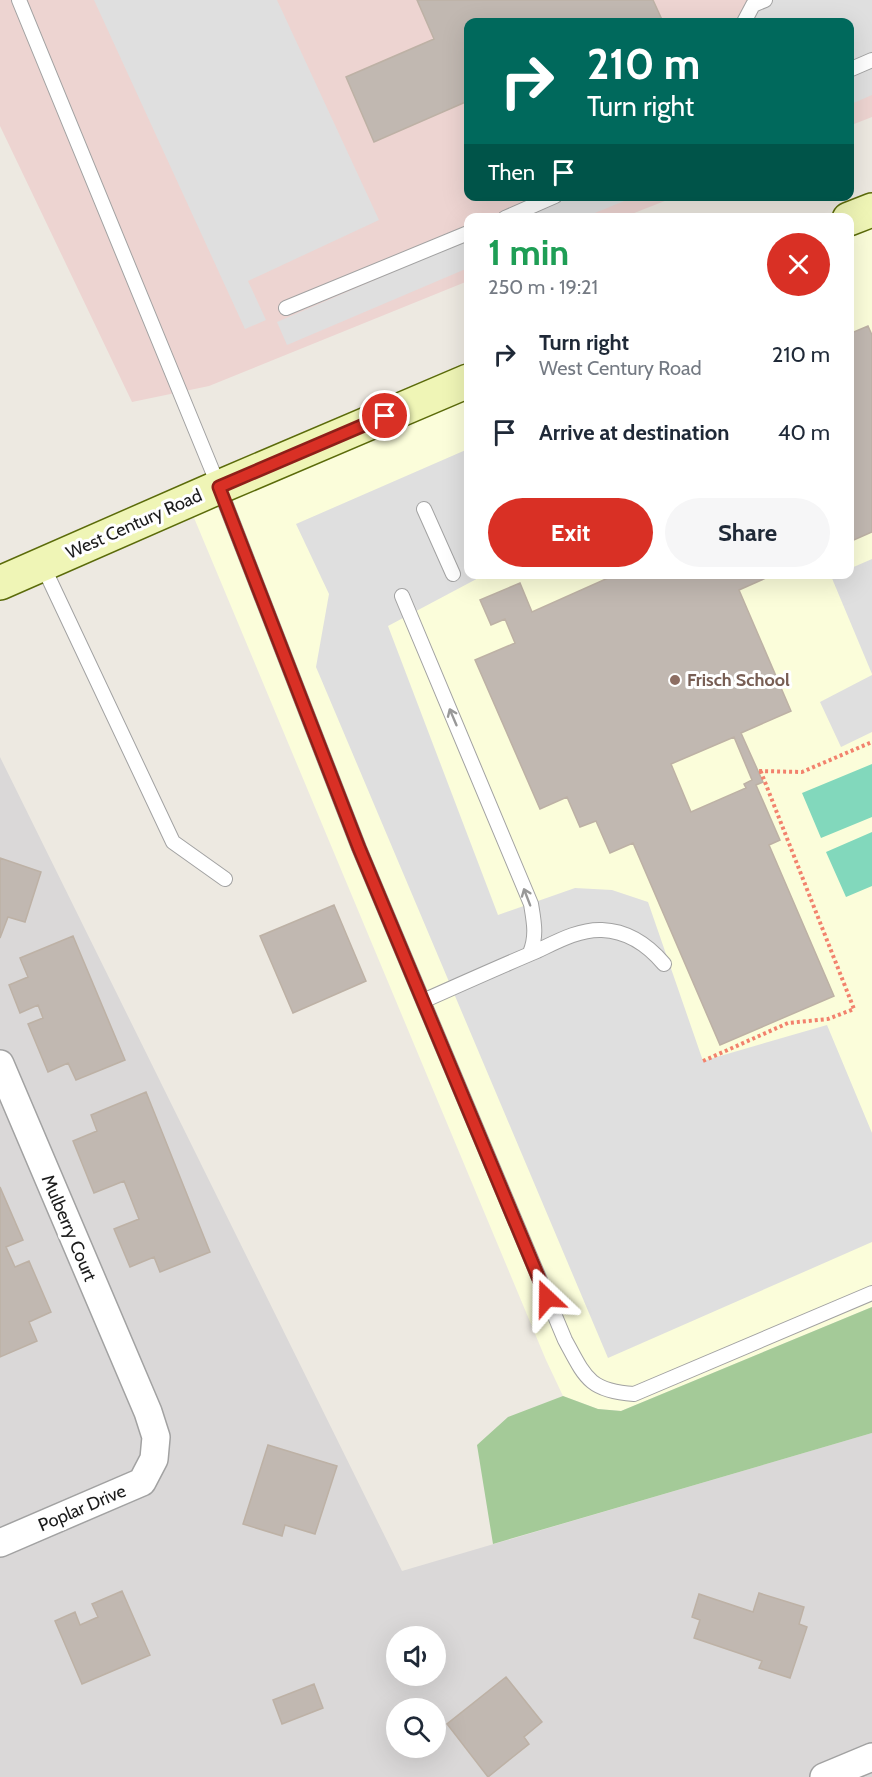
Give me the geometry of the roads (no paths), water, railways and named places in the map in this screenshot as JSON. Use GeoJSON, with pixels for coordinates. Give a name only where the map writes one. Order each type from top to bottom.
{"type":"FeatureCollection","features":[{"type":"Feature","properties":{"kind":"main road"},"geometry":{"type":"LineString","coordinates":[[854,217],[872,210]]}},
{"type":"Feature","properties":{"kind":"main road","name":"West Century Road"},"geometry":{"type":"LineString","coordinates":[[0,583],[464,383]]}},
{"type":"Feature","properties":{"kind":"street","name":"Mulberry Court"},"geometry":{"type":"LineString","coordinates":[[0,1064],[138,1392]]}},
{"type":"Feature","properties":{"kind":"street","name":"Poplar Drive"},"geometry":{"type":"LineString","coordinates":[[0,1543],[142,1482],[154,1459],[156,1437],[148,1412],[138,1392]]}},
{"type":"Feature","properties":{"kind":"street"},"geometry":{"type":"LineString","coordinates":[[824,1777],[872,1757]]}},
{"type":"Feature","properties":{"kind":"lane"},"geometry":{"type":"LineString","coordinates":[[19,0],[219,487],[359,848],[565,1340],[590,1381],[611,1392],[634,1394],[872,1293]]}},
{"type":"Feature","properties":{"kind":"lane"},"geometry":{"type":"LineString","coordinates":[[746,18],[753,5],[765,0]]}},
{"type":"Feature","properties":{"kind":"lane"},"geometry":{"type":"LineString","coordinates":[[854,68],[872,60]]}},
{"type":"Feature","properties":{"kind":"lane"},"geometry":{"type":"LineString","coordinates":[[516,213],[544,201]]}},
{"type":"Feature","properties":{"kind":"lane"},"geometry":{"type":"LineString","coordinates":[[286,308],[464,235]]}},
{"type":"Feature","properties":{"kind":"lane"},"geometry":{"type":"LineString","coordinates":[[424,509],[453,574]]}},
{"type":"Feature","properties":{"kind":"lane"},"geometry":{"type":"LineString","coordinates":[[42,564],[172,842],[225,879]]}},
{"type":"Feature","properties":{"kind":"lane"},"geometry":{"type":"LineString","coordinates":[[402,596],[531,904],[535,941],[530,953]]}},
{"type":"Feature","properties":{"kind":"lane"},"geometry":{"type":"LineString","coordinates":[[423,1001],[530,953],[586,931],[601,930],[622,933],[653,951],[664,964]]}},
{"type":"Feature","properties":{"kind":"place","name":"Frisch School"},"geometry":{"type":"Point","coordinates":[675,680]}}]}
